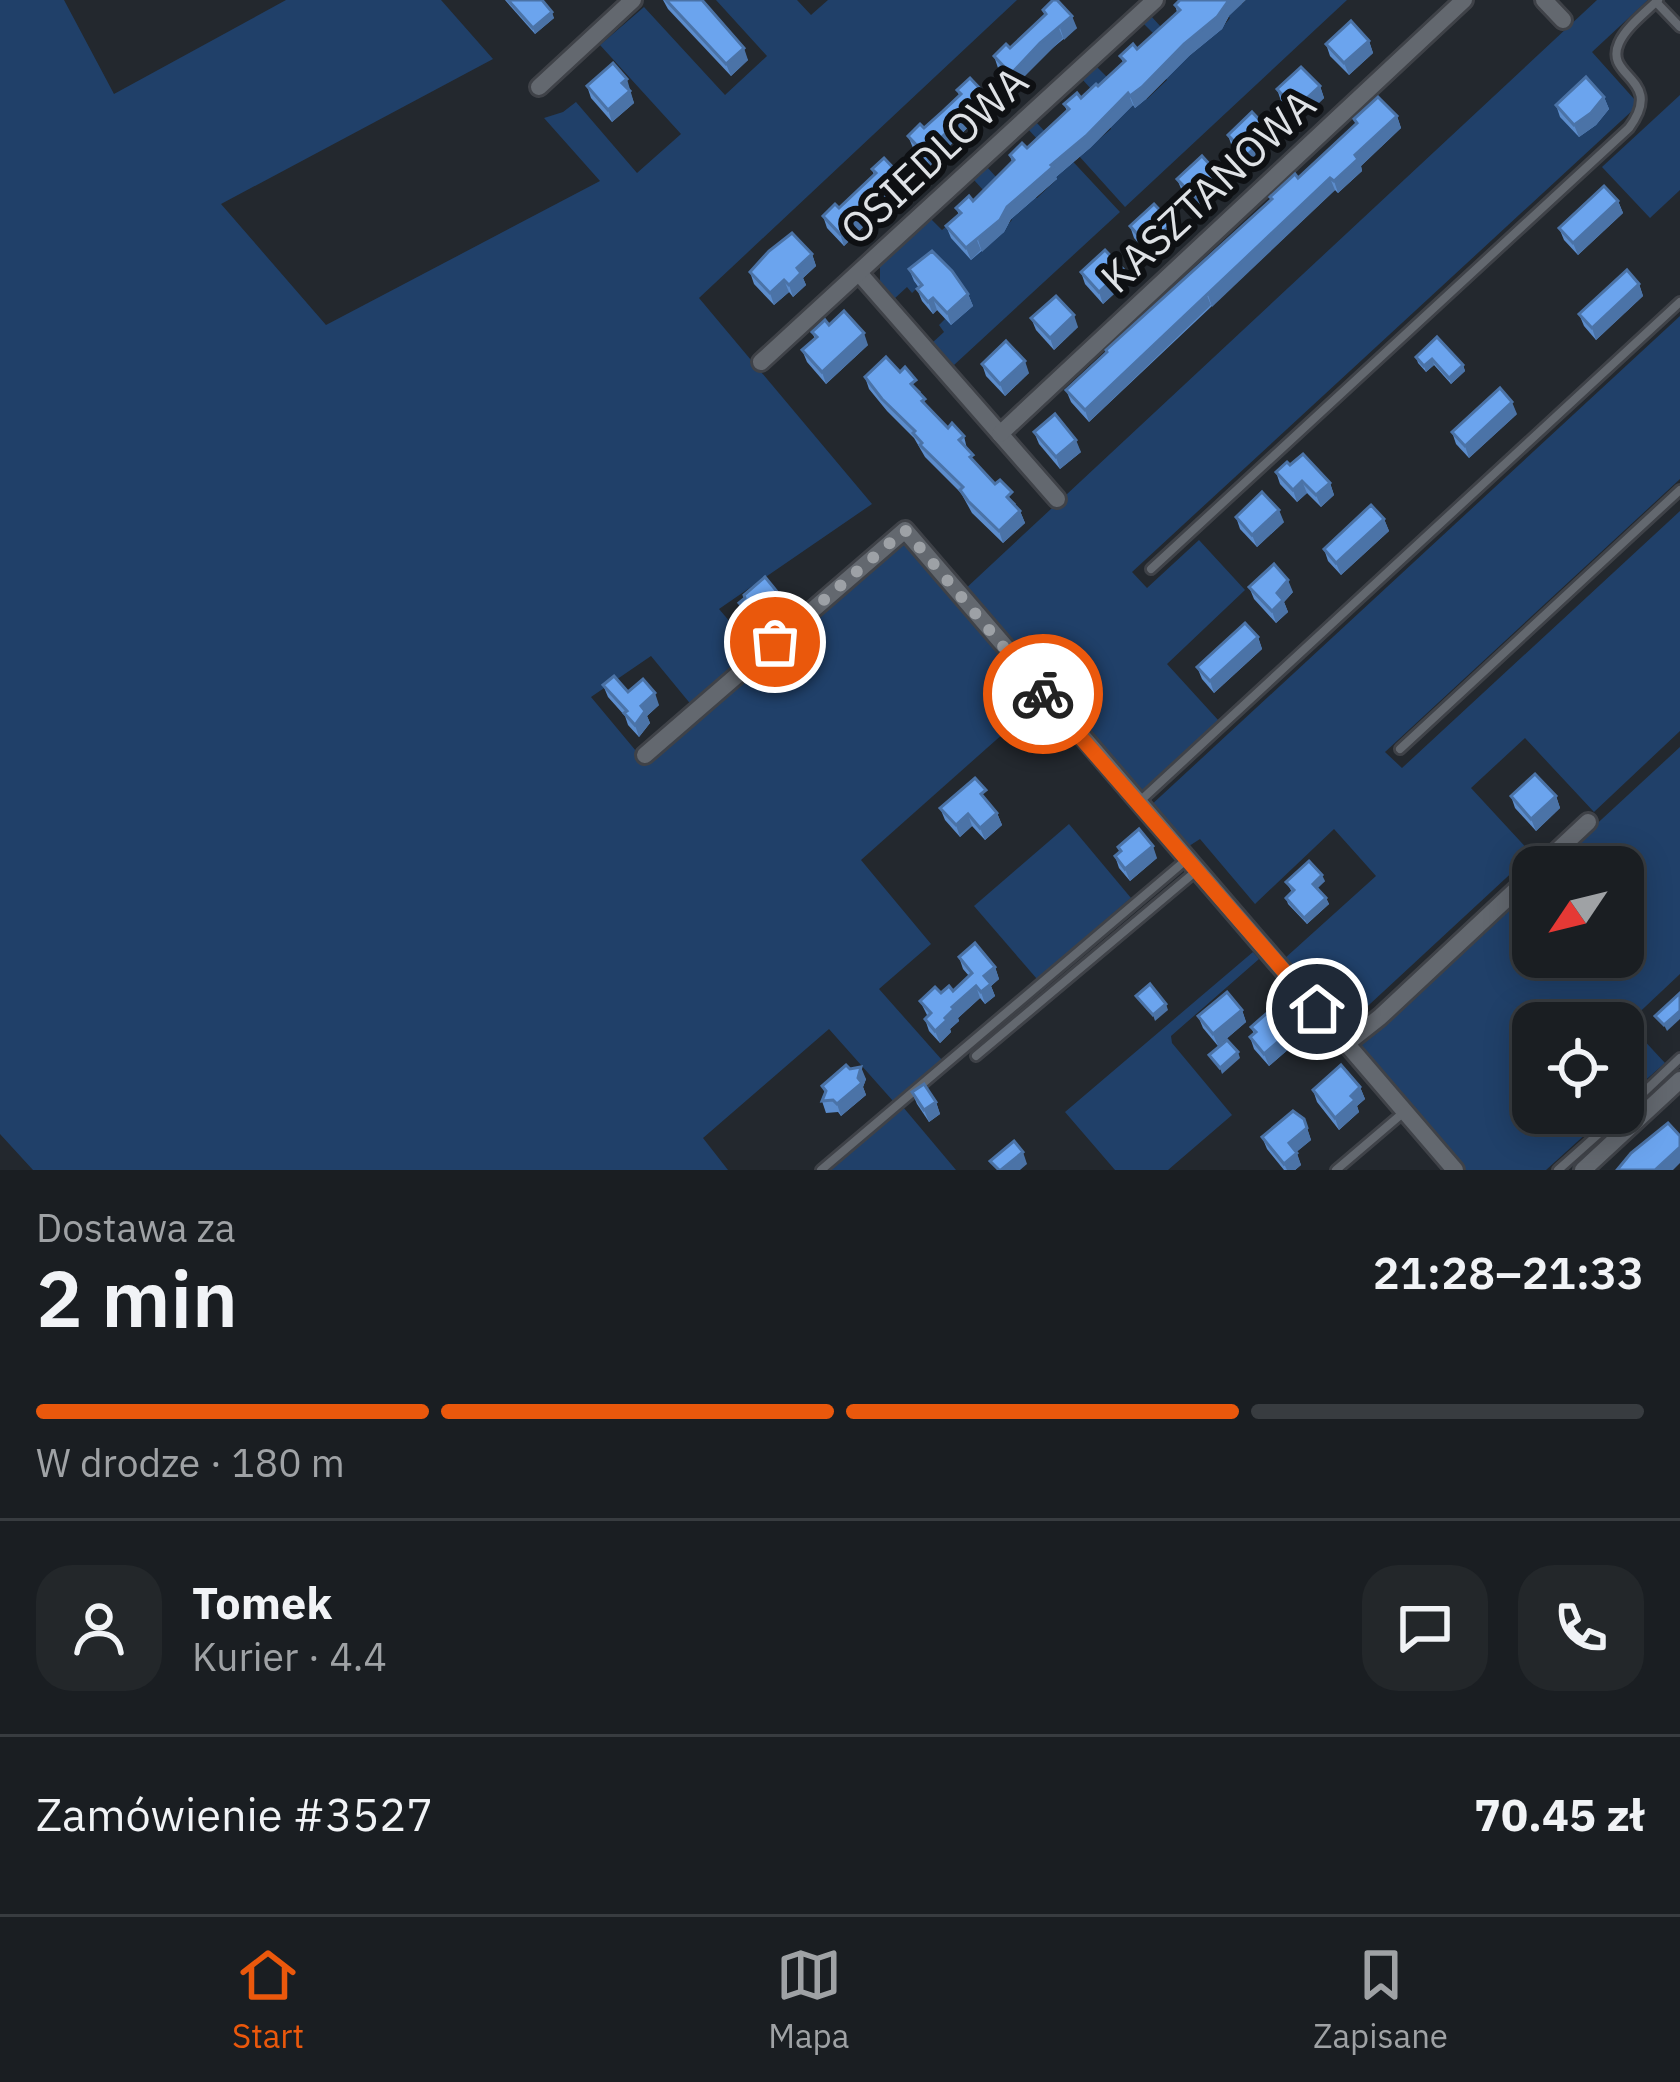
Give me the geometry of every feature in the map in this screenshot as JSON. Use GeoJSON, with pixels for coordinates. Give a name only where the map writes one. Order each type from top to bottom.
{"type":"FeatureCollection","features":[{"type":"Feature","properties":{"kind":"street"},"geometry":{"type":"LineString","coordinates":[[539,87],[633,0]]}},
{"type":"Feature","properties":{"kind":"street","name":"OSIEDLOWA"},"geometry":{"type":"LineString","coordinates":[[761,362],[1155,0]]}},
{"type":"Feature","properties":{"kind":"street","name":"KASZTANOWA"},"geometry":{"type":"LineString","coordinates":[[1000,434],[1465,0]]}},
{"type":"Feature","properties":{"kind":"street"},"geometry":{"type":"LineString","coordinates":[[1544,0],[1563,20]]}},
{"type":"Feature","properties":{"kind":"street"},"geometry":{"type":"LineString","coordinates":[[859,273],[1057,499]]}},
{"type":"Feature","properties":{"kind":"street"},"geometry":{"type":"LineString","coordinates":[[645,755],[905,530],[1455,1170]]}},
{"type":"Feature","properties":{"kind":"street"},"geometry":{"type":"LineString","coordinates":[[1562,846],[1588,822]]}},
{"type":"Feature","properties":{"kind":"street"},"geometry":{"type":"LineString","coordinates":[[1347,1043],[1512,894]]}},
{"type":"Feature","properties":{"kind":"street"},"geometry":{"type":"LineString","coordinates":[[1582,1170],[1680,1080]]}},
{"type":"Feature","properties":{"kind":"lane"},"geometry":{"type":"LineString","coordinates":[[1151,569],[1629,128],[1642,104],[1640,92],[1616,57],[1617,45],[1658,1],[1680,27]]}},
{"type":"Feature","properties":{"kind":"lane"},"geometry":{"type":"LineString","coordinates":[[1138,804],[1680,302]]}},
{"type":"Feature","properties":{"kind":"lane"},"geometry":{"type":"LineString","coordinates":[[1400,749],[1680,490]]}},
{"type":"Feature","properties":{"kind":"lane"},"geometry":{"type":"LineString","coordinates":[[976,1056],[1192,865]]}},
{"type":"Feature","properties":{"kind":"lane"},"geometry":{"type":"LineString","coordinates":[[821,1170],[1192,865]]}},
{"type":"Feature","properties":{"kind":"lane"},"geometry":{"type":"LineString","coordinates":[[1644,1093],[1680,1058]]}},
{"type":"Feature","properties":{"kind":"lane"},"geometry":{"type":"LineString","coordinates":[[1336,1170],[1406,1112]]}},
{"type":"Feature","properties":{"kind":"lane"},"geometry":{"type":"LineString","coordinates":[[1558,1170],[1599,1134]]}},
{"type":"Feature","properties":{"kind":"shaded area"},"geometry":{"type":"Polygon","coordinates":[[[0,0],[64,0],[114,94],[286,0],[441,0],[493,59],[221,204],[326,325],[600,181],[544,118],[576,102],[637,173],[681,134],[600,45],[644,7],[725,95],[767,56],[716,0],[797,0],[811,15],[828,0],[1017,0],[699,298],[872,504],[719,609],[756,652],[693,707],[651,656],[591,697],[646,763],[901,539],[1041,700],[861,860],[931,944],[879,989],[942,1060],[893,1101],[829,1029],[703,1138],[728,1170],[33,1170],[0,1134],[0,0]]]}},
{"type":"Feature","properties":{"kind":"shaded area"},"geometry":{"type":"Polygon","coordinates":[[[1213,0],[1242,4],[1246,0],[1347,0],[1125,207],[1079,156],[1111,129],[1082,79],[1096,66],[1107,77],[1112,72],[1147,99],[1167,80],[1142,45],[1153,33],[1143,23],[1151,16],[1161,27],[1167,22],[1170,36],[1189,56],[1230,18],[1213,0]]]}},
{"type":"Feature","properties":{"kind":"shaded area"},"geometry":{"type":"Polygon","coordinates":[[[1597,0],[1648,0],[1592,52],[1635,100],[1634,109],[1132,572],[1147,588],[1199,540],[1245,590],[1167,664],[1219,721],[1139,798],[963,591],[1597,0]]]}},
{"type":"Feature","properties":{"kind":"shaded area"},"geometry":{"type":"Polygon","coordinates":[[[1680,95],[1680,190],[1650,218],[1602,167],[1680,95]]]}},
{"type":"Feature","properties":{"kind":"shaded area"},"geometry":{"type":"Polygon","coordinates":[[[1036,122],[1120,212],[954,365],[932,343],[944,332],[939,325],[945,319],[950,325],[914,281],[918,287],[912,293],[907,287],[894,299],[880,283],[880,265],[931,219],[942,230],[948,225],[983,251],[1012,220],[993,200],[978,197],[984,191],[974,180],[987,167],[997,178],[1037,198],[1056,180],[1028,129],[1036,122]]]}},
{"type":"Feature","properties":{"kind":"shaded area"},"geometry":{"type":"Polygon","coordinates":[[[1680,316],[1680,479],[1385,752],[1402,768],[1680,511],[1680,731],[1594,812],[1525,738],[1471,788],[1525,846],[1512,846],[1512,873],[1343,1029],[1284,959],[1376,876],[1334,829],[1255,904],[1200,839],[1186,848],[1148,808],[1680,316]]]}},
{"type":"Feature","properties":{"kind":"shaded area"},"geometry":{"type":"Polygon","coordinates":[[[1680,747],[1680,974],[1644,1008],[1644,1002],[1512,1002],[1512,1134],[1586,1134],[1546,1170],[1461,1170],[1356,1045],[1512,902],[1512,978],[1644,978],[1644,846],[1573,846],[1680,747]]]}},
{"type":"Feature","properties":{"kind":"shaded area"},"geometry":{"type":"Polygon","coordinates":[[[1069,824],[1131,898],[1037,979],[974,906],[1069,824]]]}},
{"type":"Feature","properties":{"kind":"shaded area"},"geometry":{"type":"Polygon","coordinates":[[[1253,952],[1259,959],[1171,1036],[1232,1115],[1168,1170],[1115,1170],[1065,1112],[1253,952]]]}},
{"type":"Feature","properties":{"kind":"shaded area"},"geometry":{"type":"Polygon","coordinates":[[[1644,1040],[1665,1063],[1644,1082],[1644,1040]]]}},
{"type":"Feature","properties":{"kind":"shaded area"},"geometry":{"type":"Polygon","coordinates":[[[903,1107],[956,1170],[828,1170],[903,1107]]]}},
{"type":"Feature","properties":{"kind":"building"},"geometry":{"type":"Polygon","coordinates":[[[508,0],[542,0],[552,12],[533,28],[508,0]]]}},
{"type":"Feature","properties":{"kind":"building"},"geometry":{"type":"Polygon","coordinates":[[[666,0],[702,0],[744,48],[726,64],[666,0]]]}},
{"type":"Feature","properties":{"kind":"building"},"geometry":{"type":"Polygon","coordinates":[[[1053,0],[1072,16],[1011,74],[994,56],[1006,44],[1010,48],[1046,14],[1043,10],[1053,0]]]}},
{"type":"Feature","properties":{"kind":"building"},"geometry":{"type":"Polygon","coordinates":[[[1180,0],[1229,0],[1217,17],[1142,87],[1128,93],[966,248],[946,226],[961,213],[956,208],[969,196],[973,201],[1014,160],[1010,155],[1022,143],[1027,148],[1069,109],[1064,104],[1077,93],[1081,98],[1098,86],[1125,61],[1120,56],[1133,44],[1137,49],[1180,10],[1175,5],[1180,0]]]}},
{"type":"Feature","properties":{"kind":"building"},"geometry":{"type":"Polygon","coordinates":[[[1351,21],[1369,41],[1344,63],[1326,44],[1351,21]]]}},
{"type":"Feature","properties":{"kind":"building"},"geometry":{"type":"Polygon","coordinates":[[[613,63],[627,79],[622,83],[630,91],[608,110],[587,86],[613,63]]]}},
{"type":"Feature","properties":{"kind":"building"},"geometry":{"type":"Polygon","coordinates":[[[1301,67],[1320,86],[1295,109],[1277,89],[1301,67]]]}},
{"type":"Feature","properties":{"kind":"building"},"geometry":{"type":"Polygon","coordinates":[[[1586,77],[1604,97],[1574,125],[1556,105],[1586,77]]]}},
{"type":"Feature","properties":{"kind":"building"},"geometry":{"type":"Polygon","coordinates":[[[970,78],[987,96],[925,154],[908,136],[943,111],[970,78]]]}},
{"type":"Feature","properties":{"kind":"building"},"geometry":{"type":"Polygon","coordinates":[[[1378,97],[1397,116],[1355,155],[1358,159],[1334,181],[1330,178],[1085,410],[1066,390],[1295,174],[1298,178],[1357,123],[1354,119],[1378,97]]]}},
{"type":"Feature","properties":{"kind":"building"},"geometry":{"type":"Polygon","coordinates":[[[1252,112],[1271,132],[1247,155],[1228,135],[1252,112]]]}},
{"type":"Feature","properties":{"kind":"building"},"geometry":{"type":"Polygon","coordinates":[[[1202,156],[1220,176],[1196,199],[1177,179],[1202,156]]]}},
{"type":"Feature","properties":{"kind":"building"},"geometry":{"type":"Polygon","coordinates":[[[884,158],[901,176],[840,234],[823,216],[835,204],[839,208],[876,173],[872,169],[884,158]]]}},
{"type":"Feature","properties":{"kind":"building"},"geometry":{"type":"Polygon","coordinates":[[[1604,186],[1618,201],[1573,243],[1559,228],[1604,186]]]}},
{"type":"Feature","properties":{"kind":"building"},"geometry":{"type":"Polygon","coordinates":[[[1154,204],[1172,223],[1148,246],[1130,226],[1154,204]]]}},
{"type":"Feature","properties":{"kind":"building"},"geometry":{"type":"Polygon","coordinates":[[[792,233],[812,254],[797,268],[801,273],[789,285],[784,280],[770,293],[750,272],[792,233]]]}},
{"type":"Feature","properties":{"kind":"building"},"geometry":{"type":"Polygon","coordinates":[[[1105,250],[1123,269],[1099,292],[1081,272],[1105,250]]]}},
{"type":"Feature","properties":{"kind":"building"},"geometry":{"type":"Polygon","coordinates":[[[932,251],[968,294],[947,313],[933,298],[928,302],[909,269],[932,251]]]}},
{"type":"Feature","properties":{"kind":"building"},"geometry":{"type":"Polygon","coordinates":[[[1627,270],[1639,284],[1592,328],[1579,314],[1627,270]]]}},
{"type":"Feature","properties":{"kind":"building"},"geometry":{"type":"Polygon","coordinates":[[[1056,296],[1074,315],[1050,338],[1031,318],[1056,296]]]}},
{"type":"Feature","properties":{"kind":"building"},"geometry":{"type":"Polygon","coordinates":[[[844,311],[864,333],[822,372],[802,350],[817,337],[812,332],[844,311]]]}},
{"type":"Feature","properties":{"kind":"building"},"geometry":{"type":"Polygon","coordinates":[[[1437,337],[1463,365],[1449,378],[1432,359],[1424,366],[1416,357],[1437,337]]]}},
{"type":"Feature","properties":{"kind":"building"},"geometry":{"type":"Polygon","coordinates":[[[1006,341],[1025,361],[1000,384],[982,364],[1006,341]]]}},
{"type":"Feature","properties":{"kind":"building"},"geometry":{"type":"Polygon","coordinates":[[[886,357],[900,372],[905,367],[916,380],[911,384],[925,399],[922,401],[948,428],[952,423],[964,436],[959,440],[995,484],[1000,480],[1012,492],[1007,497],[1020,511],[999,531],[968,501],[960,490],[963,487],[920,445],[915,431],[865,377],[886,357]]]}},
{"type":"Feature","properties":{"kind":"building"},"geometry":{"type":"Polygon","coordinates":[[[1500,388],[1512,402],[1465,446],[1452,432],[1500,388]]]}},
{"type":"Feature","properties":{"kind":"building"},"geometry":{"type":"Polygon","coordinates":[[[1055,414],[1076,440],[1056,457],[1034,432],[1055,414]]]}},
{"type":"Feature","properties":{"kind":"building"},"geometry":{"type":"Polygon","coordinates":[[[1303,454],[1330,483],[1316,495],[1302,481],[1293,490],[1276,472],[1303,454]]]}},
{"type":"Feature","properties":{"kind":"building"},"geometry":{"type":"Polygon","coordinates":[[[1262,492],[1279,510],[1252,535],[1236,517],[1262,492]]]}},
{"type":"Feature","properties":{"kind":"building"},"geometry":{"type":"Polygon","coordinates":[[[1371,505],[1384,519],[1336,563],[1324,549],[1371,505]]]}},
{"type":"Feature","properties":{"kind":"building"},"geometry":{"type":"Polygon","coordinates":[[[1274,564],[1288,580],[1277,593],[1283,600],[1272,611],[1249,587],[1274,564]]]}},
{"type":"Feature","properties":{"kind":"building"},"geometry":{"type":"Polygon","coordinates":[[[765,577],[779,594],[751,616],[739,603],[765,577]]]}},
{"type":"Feature","properties":{"kind":"building"},"geometry":{"type":"Polygon","coordinates":[[[1245,623],[1258,637],[1210,681],[1197,667],[1245,623]]]}},
{"type":"Feature","properties":{"kind":"building"},"geometry":{"type":"Polygon","coordinates":[[[614,676],[628,692],[643,679],[655,693],[641,706],[645,711],[635,725],[603,685],[614,676]]]}},
{"type":"Feature","properties":{"kind":"building"},"geometry":{"type":"Polygon","coordinates":[[[1535,774],[1556,796],[1531,819],[1511,796],[1535,774]]]}},
{"type":"Feature","properties":{"kind":"building"},"geometry":{"type":"Polygon","coordinates":[[[975,778],[997,813],[980,828],[968,814],[956,825],[940,808],[975,778]]]}},
{"type":"Feature","properties":{"kind":"building"},"geometry":{"type":"Polygon","coordinates":[[[1139,829],[1153,846],[1125,869],[1115,856],[1121,851],[1118,847],[1139,829]]]}},
{"type":"Feature","properties":{"kind":"building"},"geometry":{"type":"Polygon","coordinates":[[[1309,861],[1322,875],[1313,884],[1326,898],[1304,918],[1286,898],[1294,890],[1286,882],[1309,861]]]}},
{"type":"Feature","properties":{"kind":"building"},"geometry":{"type":"Polygon","coordinates":[[[975,943],[995,967],[984,976],[991,984],[981,992],[976,986],[935,1031],[925,1019],[931,1013],[920,1001],[935,987],[941,993],[949,986],[953,991],[972,973],[959,957],[975,943]]]}},
{"type":"Feature","properties":{"kind":"building"},"geometry":{"type":"Polygon","coordinates":[[[1150,984],[1166,1004],[1153,1015],[1136,996],[1150,984]]]}},
{"type":"Feature","properties":{"kind":"building"},"geometry":{"type":"Polygon","coordinates":[[[1227,992],[1242,1010],[1213,1034],[1198,1016],[1227,992]]]}},
{"type":"Feature","properties":{"kind":"building"},"geometry":{"type":"Polygon","coordinates":[[[1680,993],[1680,1011],[1664,1025],[1655,1016],[1680,993]]]}},
{"type":"Feature","properties":{"kind":"building"},"geometry":{"type":"Polygon","coordinates":[[[1267,1013],[1286,1035],[1264,1054],[1250,1037],[1256,1032],[1251,1027],[1267,1013]]]}},
{"type":"Feature","properties":{"kind":"building"},"geometry":{"type":"Polygon","coordinates":[[[1227,1040],[1238,1052],[1220,1068],[1209,1055],[1227,1040]]]}},
{"type":"Feature","properties":{"kind":"building"},"geometry":{"type":"Polygon","coordinates":[[[846,1065],[861,1067],[858,1078],[862,1083],[837,1104],[822,1101],[826,1091],[822,1086],[846,1065]]]}},
{"type":"Feature","properties":{"kind":"building"},"geometry":{"type":"Polygon","coordinates":[[[1341,1065],[1360,1087],[1351,1096],[1355,1100],[1335,1118],[1313,1090],[1341,1065]]]}},
{"type":"Feature","properties":{"kind":"building"},"geometry":{"type":"Polygon","coordinates":[[[924,1084],[936,1102],[924,1110],[912,1092],[924,1084]]]}},
{"type":"Feature","properties":{"kind":"building"},"geometry":{"type":"Polygon","coordinates":[[[1293,1111],[1307,1128],[1289,1143],[1297,1153],[1284,1164],[1262,1137],[1293,1111]]]}},
{"type":"Feature","properties":{"kind":"building"},"geometry":{"type":"Polygon","coordinates":[[[1668,1123],[1680,1136],[1680,1147],[1655,1170],[1617,1170],[1631,1153],[1668,1123]]]}},
{"type":"Feature","properties":{"kind":"building"},"geometry":{"type":"Polygon","coordinates":[[[1014,1141],[1023,1152],[999,1170],[990,1161],[1014,1141]]]}},
{"type":"Feature","properties":{"kind":"way so far"},"geometry":{"type":"LineString","coordinates":[[775,642],[905,530],[1043,694]]}},
{"type":"Feature","properties":{"kind":"route"},"geometry":{"type":"LineString","coordinates":[[1043,694],[1317,1009]]}}]}
